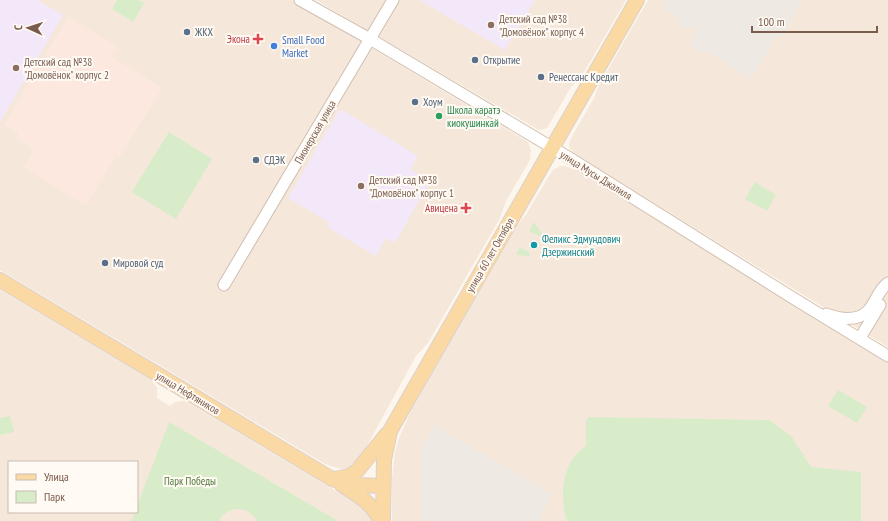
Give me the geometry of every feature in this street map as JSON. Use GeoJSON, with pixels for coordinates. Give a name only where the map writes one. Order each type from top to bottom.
{"type":"FeatureCollection","features":[{"type":"Feature","properties":{"kind":"main road","name":"улица 60 лет Октября"},"geometry":{"type":"LineString","coordinates":[[382,521],[384,460],[390,431],[637,0]]}},
{"type":"Feature","properties":{"kind":"main road","name":"улица Нефтяников"},"geometry":{"type":"LineString","coordinates":[[0,280],[332,479],[354,485],[383,486]]}},
{"type":"Feature","properties":{"kind":"main road"},"geometry":{"type":"LineString","coordinates":[[332,479],[350,476],[357,471],[390,431]]}},
{"type":"Feature","properties":{"kind":"main road"},"geometry":{"type":"LineString","coordinates":[[332,479],[367,502],[382,521]]}},
{"type":"Feature","properties":{"kind":"street","name":"улица Мусы Джалиля"},"geometry":{"type":"LineString","coordinates":[[300,0],[370,39],[552,148],[692,234],[808,308],[888,356]]}},
{"type":"Feature","properties":{"kind":"street","name":"Пионерская улица"},"geometry":{"type":"LineString","coordinates":[[224,285],[393,0]]}},
{"type":"Feature","properties":{"kind":"street"},"geometry":{"type":"LineString","coordinates":[[808,308],[847,319],[858,317],[868,311],[883,286],[888,283]]}},
{"type":"Feature","properties":{"kind":"street"},"geometry":{"type":"LineString","coordinates":[[860,338],[888,290]]}},
{"type":"Feature","properties":{"kind":"shaded area"},"geometry":{"type":"Polygon","coordinates":[[[0,0],[292,0],[528,142],[531,150],[530,160],[506,201],[499,220],[428,343],[416,356],[362,455],[353,466],[347,469],[341,469],[325,464],[0,270],[0,0]]]}},
{"type":"Feature","properties":{"kind":"shaded area","name":"Детский сад №38 \"Домовёнок\" корпус 2"},"geometry":{"type":"Polygon","coordinates":[[[0,0],[37,0],[63,15],[0,122],[0,0]]]}},
{"type":"Feature","properties":{"kind":"shaded area"},"geometry":{"type":"Polygon","coordinates":[[[316,0],[626,0],[583,74],[571,87],[547,128],[540,130],[316,0]]]}},
{"type":"Feature","properties":{"kind":"shaded area","name":"Детский сад №38 \"Домовёнок\" корпус 4"},"geometry":{"type":"Polygon","coordinates":[[[419,0],[535,0],[505,50],[419,0]]]}},
{"type":"Feature","properties":{"kind":"shaded area"},"geometry":{"type":"Polygon","coordinates":[[[648,0],[888,0],[888,347],[576,155],[570,149],[570,140],[594,98],[599,85],[648,0]]]}},
{"type":"Feature","properties":{"kind":"shaded area"},"geometry":{"type":"Polygon","coordinates":[[[666,0],[803,0],[782,38],[777,35],[751,79],[708,52],[706,54],[689,44],[697,31],[687,25],[684,29],[677,24],[680,19],[662,8],[666,0]]]}},
{"type":"Feature","properties":{"kind":"shaded area"},"geometry":{"type":"Polygon","coordinates":[[[68,17],[118,47],[112,57],[162,88],[119,158],[116,156],[87,203],[83,204],[24,167],[34,149],[16,138],[19,133],[4,125],[68,17]]]}},
{"type":"Feature","properties":{"kind":"shaded area","name":"Детский сад №38 \"Домовёнок\" корпус 1"},"geometry":{"type":"Polygon","coordinates":[[[340,109],[418,156],[410,169],[430,181],[395,243],[386,238],[376,256],[327,227],[329,222],[288,198],[340,109]]]}},
{"type":"Feature","properties":{"kind":"shaded area"},"geometry":{"type":"Polygon","coordinates":[[[560,166],[574,169],[888,361],[888,521],[392,521],[392,479],[395,452],[399,438],[412,409],[512,232],[527,213],[552,171],[560,166]]]}},
{"type":"Feature","properties":{"kind":"shaded area"},"geometry":{"type":"Polygon","coordinates":[[[0,290],[151,380],[157,388],[157,398],[170,406],[175,402],[185,401],[356,503],[370,516],[373,521],[0,521],[0,290]]]}},
{"type":"Feature","properties":{"kind":"shaded area"},"geometry":{"type":"Polygon","coordinates":[[[434,425],[552,494],[539,521],[422,521],[421,447],[434,425]]]}},
{"type":"Feature","properties":{"kind":"green space"},"geometry":{"type":"Polygon","coordinates":[[[117,0],[138,0],[144,3],[133,22],[112,9],[117,0]]]}},
{"type":"Feature","properties":{"kind":"green space"},"geometry":{"type":"Polygon","coordinates":[[[169,132],[212,159],[176,219],[132,192],[169,132]]]}},
{"type":"Feature","properties":{"kind":"green space"},"geometry":{"type":"Polygon","coordinates":[[[755,182],[776,195],[767,211],[745,199],[755,182]]]}},
{"type":"Feature","properties":{"kind":"green space"},"geometry":{"type":"Polygon","coordinates":[[[534,222],[542,233],[540,236],[529,231],[534,222]]]}},
{"type":"Feature","properties":{"kind":"green space"},"geometry":{"type":"Polygon","coordinates":[[[520,247],[530,253],[529,256],[516,255],[520,247]]]}},
{"type":"Feature","properties":{"kind":"green space"},"geometry":{"type":"Polygon","coordinates":[[[838,390],[867,407],[857,423],[828,406],[838,390]]]}},
{"type":"Feature","properties":{"kind":"green space"},"geometry":{"type":"Polygon","coordinates":[[[10,416],[14,432],[0,435],[0,418],[10,416]]]}},
{"type":"Feature","properties":{"kind":"green space"},"geometry":{"type":"Polygon","coordinates":[[[589,417],[769,420],[792,437],[811,467],[861,472],[861,521],[567,521],[563,501],[564,480],[572,461],[586,446],[586,420],[589,417]]]}},
{"type":"Feature","properties":{"kind":"green space","name":"Парк Победы"},"geometry":{"type":"Polygon","coordinates":[[[169,422],[338,521],[257,521],[248,512],[238,509],[227,512],[219,521],[131,521],[135,513],[138,513],[138,503],[169,422]]]}},
{"type":"Feature","properties":{"kind":"place","name":"Детский сад №38 \"Домовёнок\" корпус 4"},"geometry":{"type":"Point","coordinates":[491,25]}},
{"type":"Feature","properties":{"kind":"place","name":"ЖКХ"},"geometry":{"type":"Point","coordinates":[187,32]}},
{"type":"Feature","properties":{"kind":"place","name":"Экона"},"geometry":{"type":"Point","coordinates":[258,39]}},
{"type":"Feature","properties":{"kind":"place","name":"Small Food Market"},"geometry":{"type":"Point","coordinates":[274,46]}},
{"type":"Feature","properties":{"kind":"place","name":"Открытие"},"geometry":{"type":"Point","coordinates":[475,60]}},
{"type":"Feature","properties":{"kind":"place","name":"Детский сад №38 \"Домовёнок\" корпус 2"},"geometry":{"type":"Point","coordinates":[16,68]}},
{"type":"Feature","properties":{"kind":"place","name":"Ренессанс Кредит"},"geometry":{"type":"Point","coordinates":[541,77]}},
{"type":"Feature","properties":{"kind":"place","name":"Хоум"},"geometry":{"type":"Point","coordinates":[415,102]}},
{"type":"Feature","properties":{"kind":"place","name":"Школа каратэ киокушинкай"},"geometry":{"type":"Point","coordinates":[439,116]}},
{"type":"Feature","properties":{"kind":"place","name":"СДЭК"},"geometry":{"type":"Point","coordinates":[256,160]}},
{"type":"Feature","properties":{"kind":"place","name":"Детский сад №38 \"Домовёнок\" корпус 1"},"geometry":{"type":"Point","coordinates":[361,186]}},
{"type":"Feature","properties":{"kind":"place","name":"Авицена"},"geometry":{"type":"Point","coordinates":[466,208]}},
{"type":"Feature","properties":{"kind":"place","name":"Феликс Эдмундович Дзержинский"},"geometry":{"type":"Point","coordinates":[534,245]}},
{"type":"Feature","properties":{"kind":"place","name":"Мировой суд"},"geometry":{"type":"Point","coordinates":[105,263]}}]}
